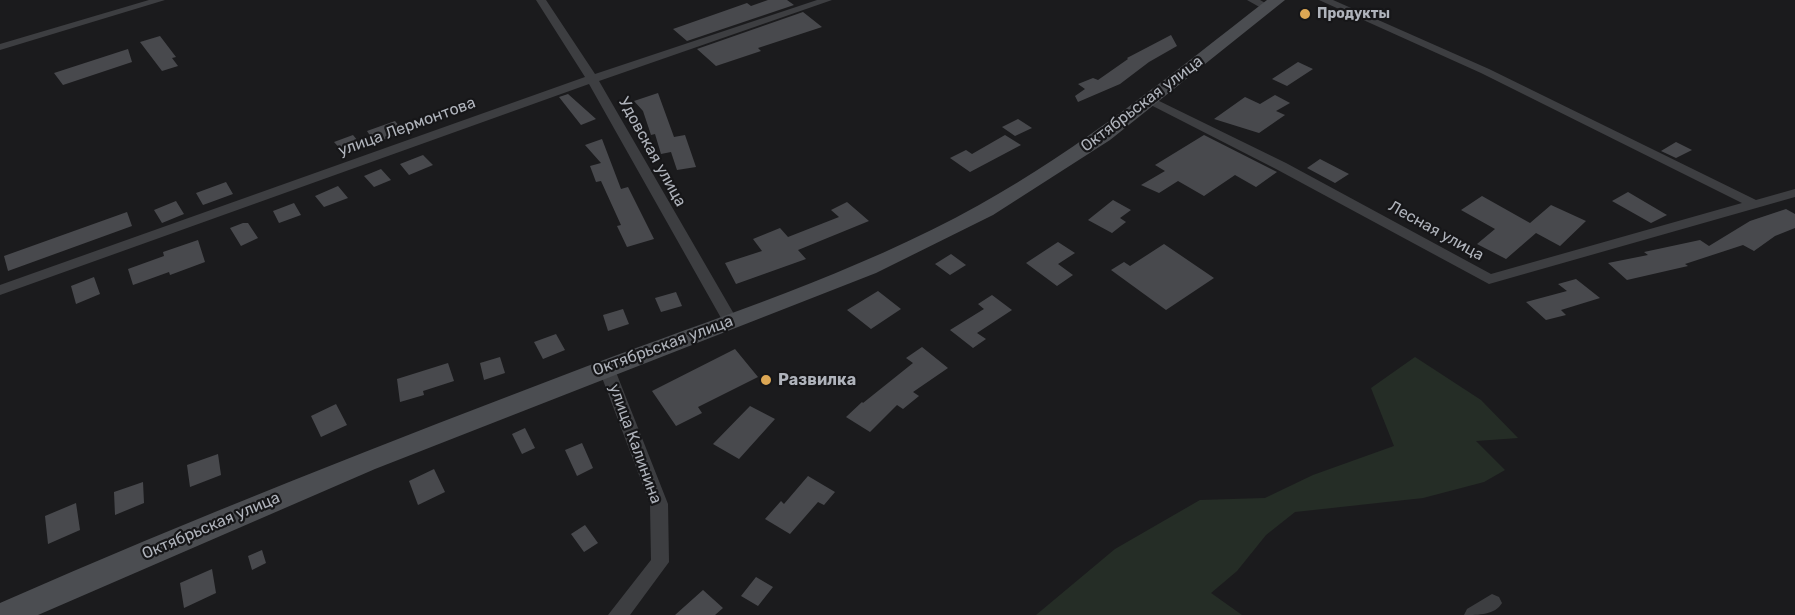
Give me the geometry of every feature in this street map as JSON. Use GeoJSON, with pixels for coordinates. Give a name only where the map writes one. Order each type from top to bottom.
{"type":"FeatureCollection","features":[{"type":"Feature","properties":{"kind":"street"},"geometry":{"type":"LineString","coordinates":[[0,47],[159,0]]}},
{"type":"Feature","properties":{"kind":"street","name":"Удовская улица"},"geometry":{"type":"LineString","coordinates":[[541,0],[592,79],[729,321]]}},
{"type":"Feature","properties":{"kind":"street","name":"улица Лермонтова"},"geometry":{"type":"LineString","coordinates":[[0,290],[592,79],[827,0]]}},
{"type":"Feature","properties":{"kind":"street"},"geometry":{"type":"LineString","coordinates":[[1324,0],[1485,71],[1754,204]]}},
{"type":"Feature","properties":{"kind":"street","name":"Октябрьская улица"},"geometry":{"type":"LineString","coordinates":[[6,615],[96,574],[366,461],[868,267],[986,210],[1103,136],[1149,101],[1265,2]]}},
{"type":"Feature","properties":{"kind":"street","name":"Лесная улица"},"geometry":{"type":"LineString","coordinates":[[1149,101],[1281,165],[1489,279],[1795,193]]}},
{"type":"Feature","properties":{"kind":"street","name":"улица Калинина"},"geometry":{"type":"LineString","coordinates":[[606,367],[659,504],[660,562],[618,615]]}},
{"type":"Feature","properties":{"kind":"street"},"geometry":{"type":"LineString","coordinates":[[1474,615],[1492,603]]}},
{"type":"Feature","properties":{"kind":"shaded area"},"geometry":{"type":"Polygon","coordinates":[[[1415,357],[1481,400],[1518,438],[1476,441],[1505,470],[1484,482],[1423,498],[1295,512],[1266,535],[1237,571],[1211,593],[1242,615],[1036,615],[1115,549],[1200,500],[1265,498],[1313,475],[1394,446],[1371,388],[1415,357]]]}},
{"type":"Feature","properties":{"kind":"building"},"geometry":{"type":"Polygon","coordinates":[[[768,0],[787,0],[794,5],[687,41],[673,29],[747,3],[751,6],[768,0]]]}},
{"type":"Feature","properties":{"kind":"building"},"geometry":{"type":"Polygon","coordinates":[[[803,12],[822,27],[758,48],[761,51],[716,66],[697,49],[803,12]]]}},
{"type":"Feature","properties":{"kind":"building"},"geometry":{"type":"Polygon","coordinates":[[[1171,35],[1177,46],[1149,62],[1120,84],[1078,102],[1075,96],[1085,89],[1078,84],[1093,78],[1098,80],[1127,58],[1171,35]]]}},
{"type":"Feature","properties":{"kind":"building"},"geometry":{"type":"Polygon","coordinates":[[[160,36],[176,57],[172,58],[178,66],[162,71],[140,42],[160,36]]]}},
{"type":"Feature","properties":{"kind":"building"},"geometry":{"type":"Polygon","coordinates":[[[128,49],[132,62],[63,85],[54,73],[128,49]]]}},
{"type":"Feature","properties":{"kind":"building"},"geometry":{"type":"Polygon","coordinates":[[[1298,62],[1313,69],[1287,86],[1272,79],[1298,62]]]}},
{"type":"Feature","properties":{"kind":"building"},"geometry":{"type":"Polygon","coordinates":[[[658,93],[674,137],[685,135],[696,167],[677,170],[671,152],[661,154],[655,134],[651,135],[643,111],[634,101],[658,93]]]}},
{"type":"Feature","properties":{"kind":"building"},"geometry":{"type":"Polygon","coordinates":[[[568,94],[596,119],[581,125],[559,97],[568,94]]]}},
{"type":"Feature","properties":{"kind":"building"},"geometry":{"type":"Polygon","coordinates":[[[1275,95],[1290,103],[1276,111],[1285,115],[1259,133],[1214,119],[1245,97],[1260,104],[1275,95]]]}},
{"type":"Feature","properties":{"kind":"building"},"geometry":{"type":"Polygon","coordinates":[[[1018,119],[1032,128],[1015,136],[1002,127],[1018,119]]]}},
{"type":"Feature","properties":{"kind":"building"},"geometry":{"type":"Polygon","coordinates":[[[395,121],[404,132],[375,143],[367,131],[395,121]]]}},
{"type":"Feature","properties":{"kind":"building"},"geometry":{"type":"Polygon","coordinates":[[[353,135],[362,146],[344,153],[334,142],[353,135]]]}},
{"type":"Feature","properties":{"kind":"building"},"geometry":{"type":"Polygon","coordinates":[[[1005,135],[1021,145],[970,172],[950,158],[966,150],[972,154],[1005,135]]]}},
{"type":"Feature","properties":{"kind":"building"},"geometry":{"type":"Polygon","coordinates":[[[1204,135],[1277,172],[1256,187],[1235,175],[1204,196],[1178,181],[1159,193],[1141,185],[1165,171],[1155,165],[1204,135]]]}},
{"type":"Feature","properties":{"kind":"building"},"geometry":{"type":"Polygon","coordinates":[[[602,139],[621,189],[628,187],[654,239],[627,247],[617,226],[621,225],[601,181],[596,182],[590,166],[601,163],[585,145],[602,139]]]}},
{"type":"Feature","properties":{"kind":"building"},"geometry":{"type":"Polygon","coordinates":[[[1676,142],[1692,150],[1676,158],[1661,151],[1676,142]]]}},
{"type":"Feature","properties":{"kind":"building"},"geometry":{"type":"Polygon","coordinates":[[[423,155],[433,165],[409,175],[400,164],[423,155]]]}},
{"type":"Feature","properties":{"kind":"building"},"geometry":{"type":"Polygon","coordinates":[[[1320,159],[1349,174],[1335,183],[1307,168],[1320,159]]]}},
{"type":"Feature","properties":{"kind":"building"},"geometry":{"type":"Polygon","coordinates":[[[381,169],[391,180],[374,187],[364,176],[381,169]]]}},
{"type":"Feature","properties":{"kind":"building"},"geometry":{"type":"Polygon","coordinates":[[[226,182],[233,194],[203,205],[196,193],[226,182]]]}},
{"type":"Feature","properties":{"kind":"building"},"geometry":{"type":"Polygon","coordinates":[[[338,186],[348,198],[324,207],[315,196],[338,186]]]}},
{"type":"Feature","properties":{"kind":"building"},"geometry":{"type":"Polygon","coordinates":[[[1628,192],[1667,215],[1651,223],[1612,201],[1628,192]]]}},
{"type":"Feature","properties":{"kind":"building"},"geometry":{"type":"Polygon","coordinates":[[[1482,196],[1530,223],[1551,205],[1586,221],[1560,246],[1536,233],[1506,259],[1477,244],[1495,229],[1461,210],[1482,196]]]}},
{"type":"Feature","properties":{"kind":"building"},"geometry":{"type":"Polygon","coordinates":[[[1113,200],[1131,210],[1120,218],[1126,222],[1112,233],[1088,220],[1113,200]]]}},
{"type":"Feature","properties":{"kind":"building"},"geometry":{"type":"Polygon","coordinates":[[[176,201],[184,214],[162,223],[154,210],[176,201]]]}},
{"type":"Feature","properties":{"kind":"building"},"geometry":{"type":"Polygon","coordinates":[[[847,202],[869,221],[798,250],[806,259],[736,284],[725,263],[762,251],[753,239],[780,228],[788,237],[839,217],[831,210],[847,202]]]}},
{"type":"Feature","properties":{"kind":"building"},"geometry":{"type":"Polygon","coordinates":[[[294,203],[301,215],[279,223],[273,211],[294,203]]]}},
{"type":"Feature","properties":{"kind":"building"},"geometry":{"type":"Polygon","coordinates":[[[1786,209],[1795,214],[1795,228],[1775,236],[1754,251],[1743,245],[1685,264],[1688,266],[1627,280],[1608,263],[1648,255],[1644,252],[1700,240],[1709,246],[1750,221],[1786,209]]]}},
{"type":"Feature","properties":{"kind":"building"},"geometry":{"type":"Polygon","coordinates":[[[127,212],[132,226],[8,271],[4,256],[127,212]]]}},
{"type":"Feature","properties":{"kind":"building"},"geometry":{"type":"Polygon","coordinates":[[[248,223],[258,238],[241,246],[230,228],[248,223]]]}},
{"type":"Feature","properties":{"kind":"building"},"geometry":{"type":"Polygon","coordinates":[[[198,240],[205,262],[133,285],[128,269],[164,256],[163,252],[198,240]]]}},
{"type":"Feature","properties":{"kind":"building"},"geometry":{"type":"Polygon","coordinates":[[[1058,242],[1075,253],[1058,264],[1073,275],[1057,286],[1026,263],[1058,242]]]}},
{"type":"Feature","properties":{"kind":"building"},"geometry":{"type":"Polygon","coordinates":[[[1164,244],[1214,278],[1166,310],[1111,270],[1124,262],[1130,266],[1164,244]]]}},
{"type":"Feature","properties":{"kind":"building"},"geometry":{"type":"Polygon","coordinates":[[[951,254],[966,265],[950,275],[935,264],[951,254]]]}},
{"type":"Feature","properties":{"kind":"building"},"geometry":{"type":"Polygon","coordinates":[[[94,277],[100,294],[76,304],[71,286],[94,277]]]}},
{"type":"Feature","properties":{"kind":"building"},"geometry":{"type":"Polygon","coordinates":[[[1576,279],[1600,298],[1561,310],[1566,315],[1546,320],[1526,302],[1567,291],[1558,284],[1576,279]]]}},
{"type":"Feature","properties":{"kind":"building"},"geometry":{"type":"Polygon","coordinates":[[[878,291],[901,309],[871,329],[847,310],[878,291]]]}},
{"type":"Feature","properties":{"kind":"building"},"geometry":{"type":"Polygon","coordinates":[[[676,292],[682,306],[661,312],[655,298],[676,292]]]}},
{"type":"Feature","properties":{"kind":"building"},"geometry":{"type":"Polygon","coordinates":[[[992,295],[1012,310],[977,333],[986,339],[973,348],[950,330],[984,309],[978,304],[992,295]]]}},
{"type":"Feature","properties":{"kind":"building"},"geometry":{"type":"Polygon","coordinates":[[[623,309],[629,324],[608,331],[603,315],[623,309]]]}},
{"type":"Feature","properties":{"kind":"building"},"geometry":{"type":"Polygon","coordinates":[[[556,334],[565,350],[543,359],[534,342],[556,334]]]}},
{"type":"Feature","properties":{"kind":"building"},"geometry":{"type":"Polygon","coordinates":[[[922,347],[948,368],[913,392],[919,396],[903,409],[897,405],[870,432],[846,417],[913,363],[906,358],[922,347]]]}},
{"type":"Feature","properties":{"kind":"building"},"geometry":{"type":"Polygon","coordinates":[[[735,349],[758,377],[698,407],[702,413],[676,426],[652,391],[735,349]]]}},
{"type":"Feature","properties":{"kind":"building"},"geometry":{"type":"Polygon","coordinates":[[[500,357],[505,373],[484,380],[480,363],[500,357]]]}},
{"type":"Feature","properties":{"kind":"building"},"geometry":{"type":"Polygon","coordinates":[[[448,363],[454,381],[423,391],[424,395],[400,402],[397,379],[448,363]]]}},
{"type":"Feature","properties":{"kind":"building"},"geometry":{"type":"Polygon","coordinates":[[[336,404],[347,425],[321,437],[311,416],[336,404]]]}},
{"type":"Feature","properties":{"kind":"building"},"geometry":{"type":"Polygon","coordinates":[[[750,406],[775,419],[739,459],[713,444],[750,406]]]}},
{"type":"Feature","properties":{"kind":"building"},"geometry":{"type":"Polygon","coordinates":[[[525,428],[535,448],[522,454],[512,434],[525,428]]]}},
{"type":"Feature","properties":{"kind":"building"},"geometry":{"type":"Polygon","coordinates":[[[582,443],[593,468],[577,476],[565,450],[582,443]]]}},
{"type":"Feature","properties":{"kind":"building"},"geometry":{"type":"Polygon","coordinates":[[[218,454],[221,475],[190,487],[187,465],[218,454]]]}},
{"type":"Feature","properties":{"kind":"building"},"geometry":{"type":"Polygon","coordinates":[[[434,469],[445,492],[418,505],[409,481],[434,469]]]}},
{"type":"Feature","properties":{"kind":"building"},"geometry":{"type":"Polygon","coordinates":[[[808,476],[835,492],[824,505],[818,502],[790,534],[765,519],[781,501],[784,504],[808,476]]]}},
{"type":"Feature","properties":{"kind":"building"},"geometry":{"type":"Polygon","coordinates":[[[143,482],[144,503],[115,515],[114,492],[143,482]]]}},
{"type":"Feature","properties":{"kind":"building"},"geometry":{"type":"Polygon","coordinates":[[[76,503],[80,530],[48,544],[45,516],[76,503]]]}},
{"type":"Feature","properties":{"kind":"building"},"geometry":{"type":"Polygon","coordinates":[[[585,525],[598,543],[584,552],[571,534],[585,525]]]}},
{"type":"Feature","properties":{"kind":"building"},"geometry":{"type":"Polygon","coordinates":[[[262,550],[266,563],[252,570],[248,556],[262,550]]]}},
{"type":"Feature","properties":{"kind":"building"},"geometry":{"type":"Polygon","coordinates":[[[212,569],[216,593],[184,608],[180,583],[212,569]]]}},
{"type":"Feature","properties":{"kind":"building"},"geometry":{"type":"Polygon","coordinates":[[[756,577],[773,587],[758,606],[741,596],[756,577]]]}},
{"type":"Feature","properties":{"kind":"building"},"geometry":{"type":"Polygon","coordinates":[[[703,590],[723,608],[715,615],[675,615],[703,590]]]}},
{"type":"Feature","properties":{"kind":"place","name":"Продукты"},"geometry":{"type":"Point","coordinates":[1305,14]}},
{"type":"Feature","properties":{"kind":"place","name":"Развилка"},"geometry":{"type":"Point","coordinates":[766,380]}}]}
